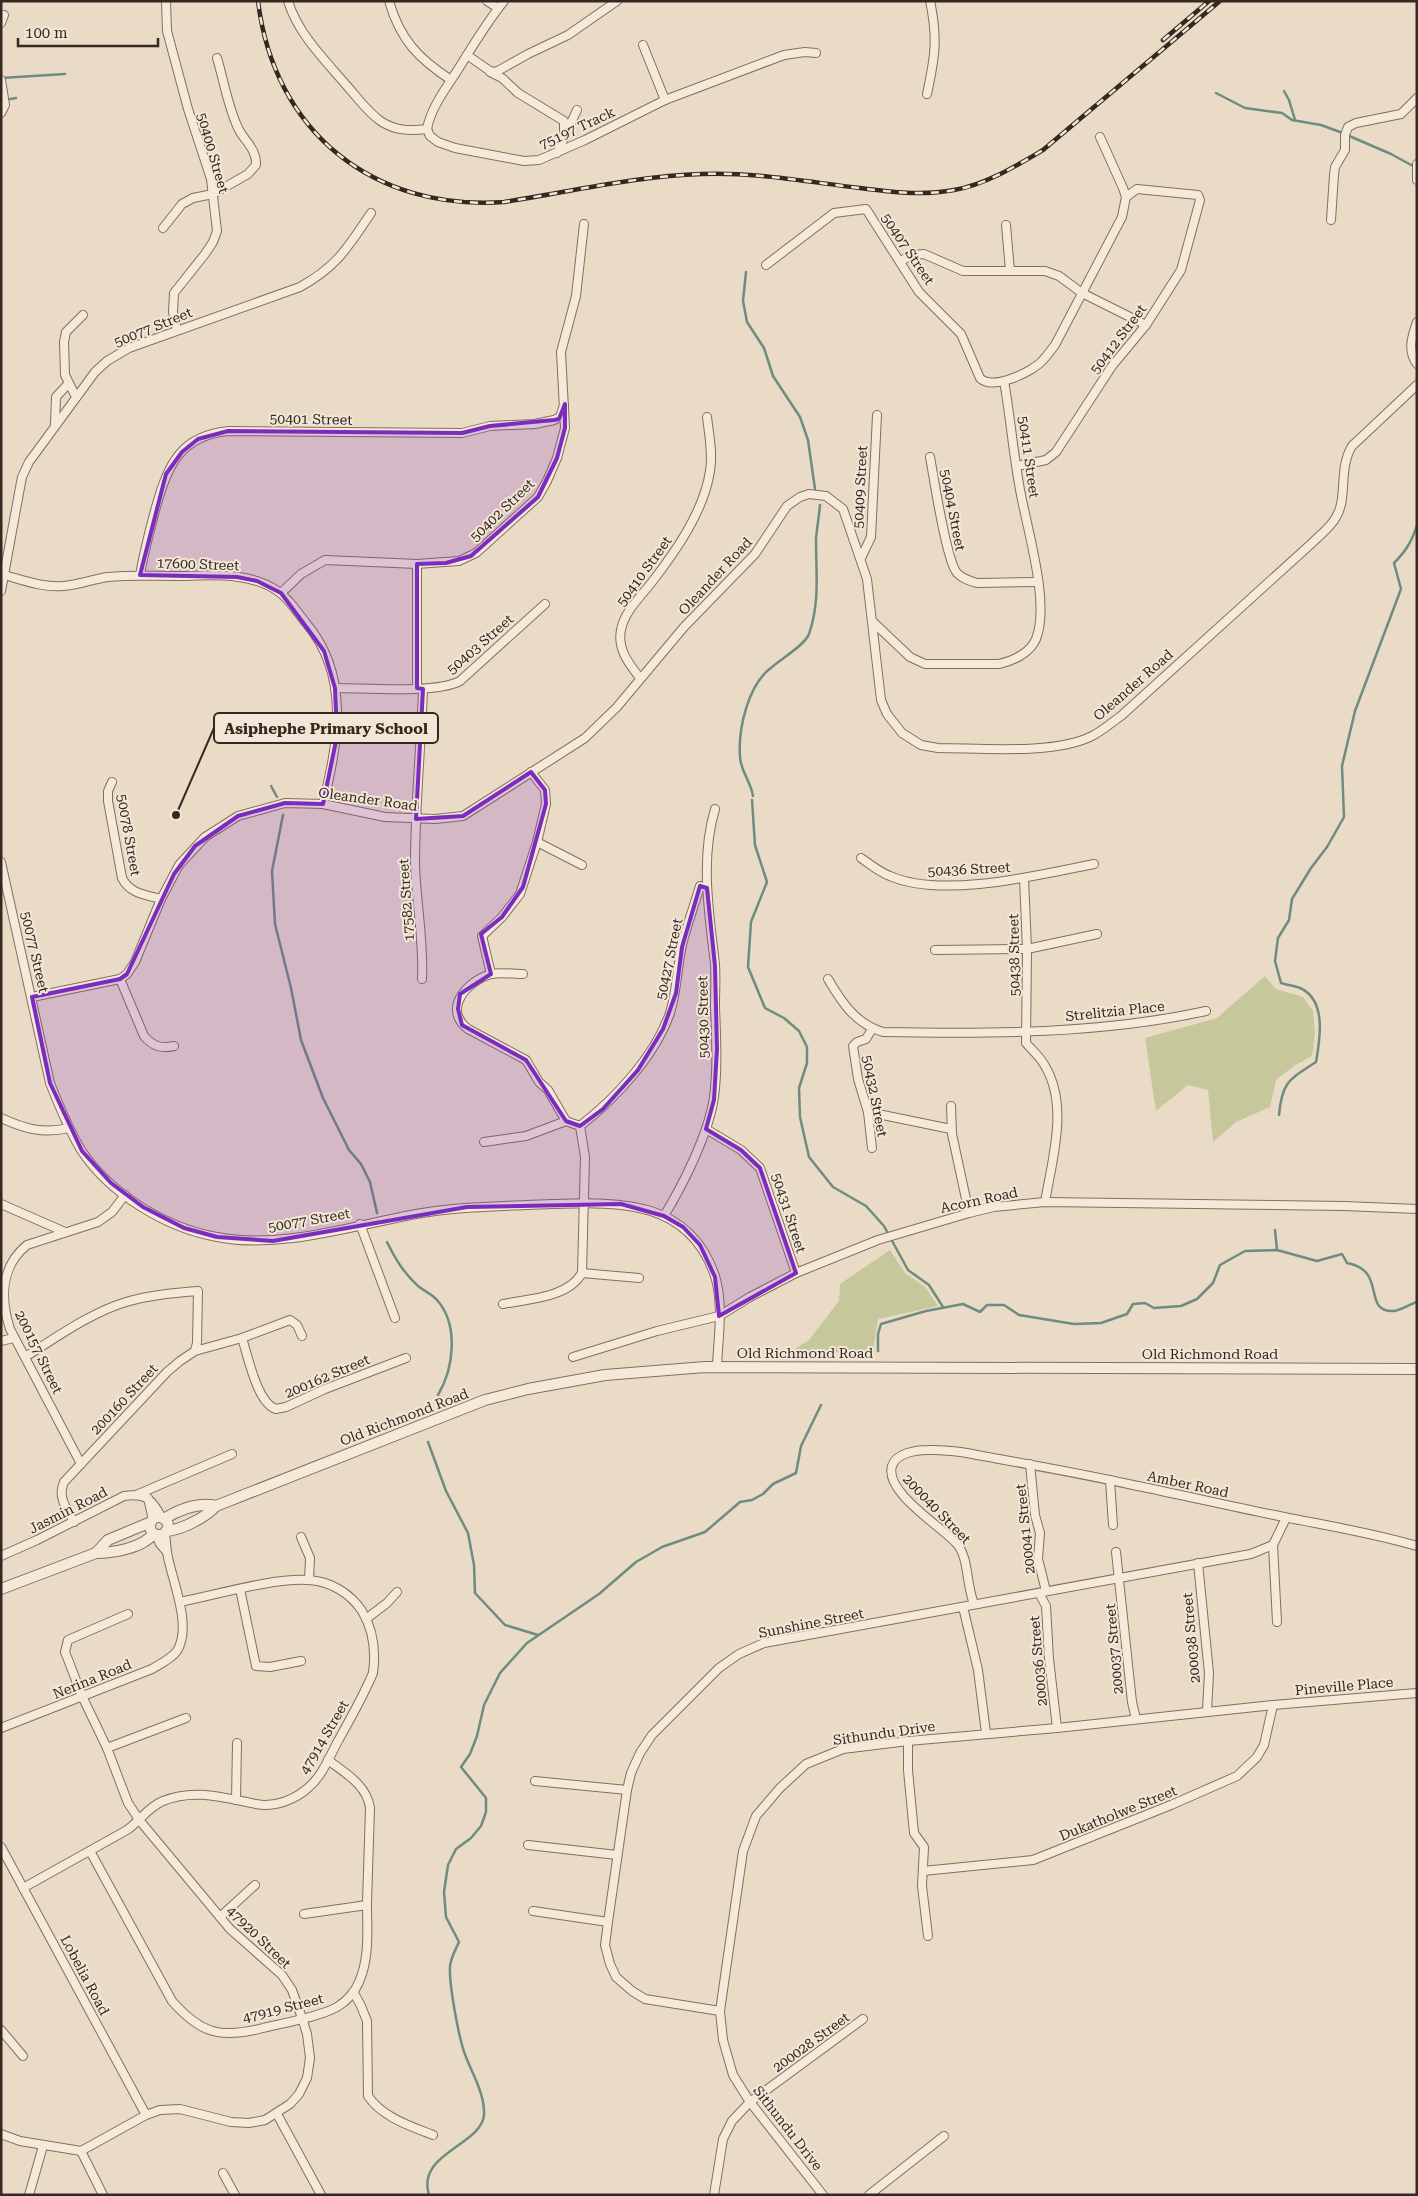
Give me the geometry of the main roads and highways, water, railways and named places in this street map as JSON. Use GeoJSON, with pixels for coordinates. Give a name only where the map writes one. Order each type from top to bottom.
{"type":"FeatureCollection","features":[{"type":"Feature","properties":{"kind":"waterway"},"geometry":{"type":"LineString","coordinates":[[1,78],[65,74]]}},
{"type":"Feature","properties":{"kind":"waterway"},"geometry":{"type":"LineString","coordinates":[[1284,91],[1295,120]]}},
{"type":"Feature","properties":{"kind":"waterway"},"geometry":{"type":"LineString","coordinates":[[1216,93],[1245,108],[1282,113],[1292,120],[1321,125],[1340,132],[1391,154],[1413,166]]}},
{"type":"Feature","properties":{"kind":"waterway"},"geometry":{"type":"LineString","coordinates":[[5,100],[16,98]]}},
{"type":"Feature","properties":{"kind":"waterway"},"geometry":{"type":"LineString","coordinates":[[746,272],[743,301],[747,322],[764,348],[773,376],[800,417],[808,440],[815,489]]}},
{"type":"Feature","properties":{"kind":"waterway"},"geometry":{"type":"LineString","coordinates":[[753,796],[740,757],[743,721],[746,708],[757,684],[776,664],[798,647],[809,634],[815,611],[816,539],[820,505]]}},
{"type":"Feature","properties":{"kind":"waterway"},"geometry":{"type":"LineString","coordinates":[[1279,1115],[1282,1095],[1289,1082],[1316,1062],[1320,1021],[1314,1001],[1309,994],[1300,988],[1281,983],[1275,961],[1278,938],[1289,920],[1292,899],[1311,868],[1327,847],[1344,817],[1342,766],[1355,711],[1401,589],[1394,563],[1408,546],[1417,525]]}},
{"type":"Feature","properties":{"kind":"waterway"},"geometry":{"type":"LineString","coordinates":[[271,786],[277,797]]}},
{"type":"Feature","properties":{"kind":"waterway"},"geometry":{"type":"LineString","coordinates":[[752,800],[755,845],[767,882],[751,922],[748,967],[765,1008],[784,1018],[799,1031],[807,1047],[807,1063],[799,1088],[800,1117],[809,1157],[833,1187],[866,1206],[884,1226],[908,1270],[929,1285],[943,1307]]}},
{"type":"Feature","properties":{"kind":"waterway"},"geometry":{"type":"LineString","coordinates":[[283,815],[272,871],[275,924],[291,988],[301,1040],[323,1098],[349,1150],[361,1164],[370,1182],[377,1213]]}},
{"type":"Feature","properties":{"kind":"waterway"},"geometry":{"type":"LineString","coordinates":[[1275,1230],[1277,1250]]}},
{"type":"Feature","properties":{"kind":"waterway"},"geometry":{"type":"LineString","coordinates":[[387,1242],[404,1271],[418,1286],[437,1300],[449,1322],[452,1347],[451,1360],[438,1395]]}},
{"type":"Feature","properties":{"kind":"waterway"},"geometry":{"type":"LineString","coordinates":[[878,1351],[878,1334],[881,1324],[926,1311],[963,1304],[980,1312],[987,1305],[1004,1305],[1019,1315],[1074,1324],[1101,1323],[1127,1314],[1133,1304],[1145,1303],[1154,1308],[1181,1306],[1197,1299],[1213,1283],[1220,1265],[1245,1251],[1277,1250],[1317,1261],[1342,1254],[1347,1263],[1359,1267],[1367,1274],[1375,1299],[1384,1310],[1394,1311],[1417,1302]]}},
{"type":"Feature","properties":{"kind":"waterway"},"geometry":{"type":"LineString","coordinates":[[429,2195],[428,2181],[432,2169],[440,2159],[472,2135],[480,2126],[484,2115],[483,2100],[463,2049],[455,2012],[450,1964],[459,1942],[446,1917],[444,1892],[448,1865],[456,1849],[471,1838],[481,1826],[486,1812],[486,1798],[461,1767],[470,1754],[477,1736],[484,1705],[500,1673],[527,1643],[599,1594],[636,1562],[662,1547],[705,1532],[740,1502],[752,1500],[763,1494],[773,1484],[796,1473],[801,1446],[821,1405]]}},
{"type":"Feature","properties":{"kind":"waterway"},"geometry":{"type":"LineString","coordinates":[[428,1442],[446,1491],[468,1533],[474,1565],[475,1593],[505,1625],[538,1635]]}},
{"type":"Feature","properties":{"kind":"railway"},"geometry":{"type":"LineString","coordinates":[[258,1],[268,48],[285,89],[308,125],[338,154],[373,177],[413,193],[456,201],[504,202],[627,181],[702,174],[742,174],[907,193],[942,192],[966,188],[1000,174],[1043,150],[1220,1]]}},
{"type":"Feature","properties":{"kind":"railway"},"geometry":{"type":"LineString","coordinates":[[1163,40],[1209,1]]}},
{"type":"Feature","properties":{"kind":"place","name":"Asiphephe Primary School"},"geometry":{"type":"Point","coordinates":[176,815]}}]}
